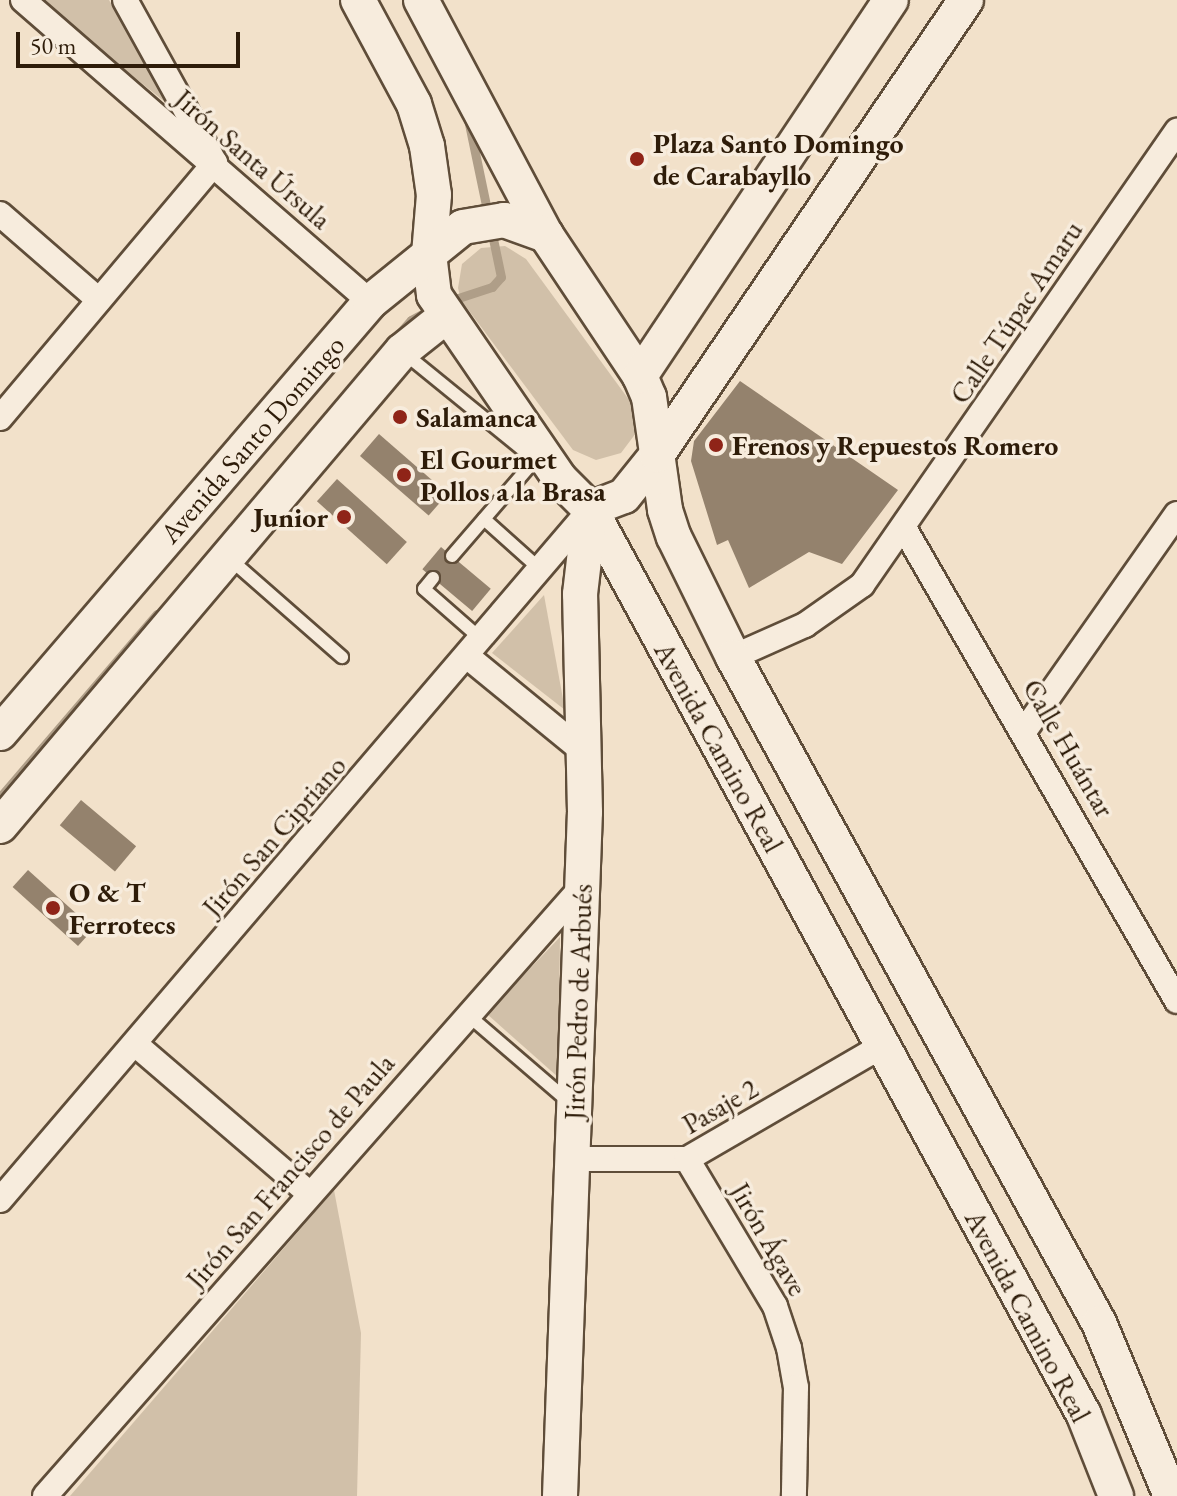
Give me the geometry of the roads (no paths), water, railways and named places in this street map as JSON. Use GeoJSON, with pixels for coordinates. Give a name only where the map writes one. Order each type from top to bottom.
{"type":"FeatureCollection","features":[{"type":"Feature","properties":{"kind":"main road","name":"Avenida Camino Real"},"geometry":{"type":"LineString","coordinates":[[358,0],[414,104],[427,146],[434,195],[429,254],[434,295],[547,469],[590,509],[1084,1415],[1116,1496]]}},
{"type":"Feature","properties":{"kind":"main road","name":"Avenida Camino Real"},"geometry":{"type":"LineString","coordinates":[[421,0],[546,235],[640,376],[649,397],[674,537],[733,657],[1099,1323],[1171,1496]]}},
{"type":"Feature","properties":{"kind":"main road"},"geometry":{"type":"LineString","coordinates":[[640,376],[891,0]]}},
{"type":"Feature","properties":{"kind":"main road"},"geometry":{"type":"LineString","coordinates":[[590,509],[624,496],[657,455],[966,0]]}},
{"type":"Feature","properties":{"kind":"main road","name":"Avenida Santo Domingo"},"geometry":{"type":"LineString","coordinates":[[0,733],[370,302],[449,236],[478,221],[504,220],[546,235]]}},
{"type":"Feature","properties":{"kind":"main road","name":"Avenida Santo Domingo"},"geometry":{"type":"LineString","coordinates":[[0,826],[230,558],[402,351],[446,316]]}},
{"type":"Feature","properties":{"kind":"main road","name":"Jirón Pedro de Arbués"},"geometry":{"type":"LineString","coordinates":[[560,1496],[582,887],[580,594],[590,509]]}},
{"type":"Feature","properties":{"kind":"street"},"geometry":{"type":"LineString","coordinates":[[0,418],[215,163],[125,0]]}},
{"type":"Feature","properties":{"kind":"street","name":"Jirón Santa Úrsula"},"geometry":{"type":"LineString","coordinates":[[31,3],[370,302]]}},
{"type":"Feature","properties":{"kind":"street","name":"Calle Túpac Amaru"},"geometry":{"type":"LineString","coordinates":[[733,657],[805,625],[862,585],[1177,131]]}},
{"type":"Feature","properties":{"kind":"street"},"geometry":{"type":"LineString","coordinates":[[0,214],[99,300]]}},
{"type":"Feature","properties":{"kind":"street","name":"Jirón San Cipriano"},"geometry":{"type":"LineString","coordinates":[[0,1200],[542,571],[590,509]]}},
{"type":"Feature","properties":{"kind":"street"},"geometry":{"type":"LineString","coordinates":[[1025,730],[1177,514]]}},
{"type":"Feature","properties":{"kind":"street","name":"Calle Huántar"},"geometry":{"type":"LineString","coordinates":[[904,528],[1025,730],[1177,1001]]}},
{"type":"Feature","properties":{"kind":"street"},"geometry":{"type":"LineString","coordinates":[[475,649],[583,751]]}},
{"type":"Feature","properties":{"kind":"street","name":"Jirón San Francisco de Paula"},"geometry":{"type":"LineString","coordinates":[[45,1496],[582,887]]}},
{"type":"Feature","properties":{"kind":"street"},"geometry":{"type":"LineString","coordinates":[[135,1044],[309,1193]]}},
{"type":"Feature","properties":{"kind":"street","name":"Pasaje 2"},"geometry":{"type":"LineString","coordinates":[[572,1159],[687,1159],[882,1046]]}},
{"type":"Feature","properties":{"kind":"street","name":"Jirón Ágave"},"geometry":{"type":"LineString","coordinates":[[687,1159],[748,1256],[775,1306],[789,1348],[796,1387],[794,1496]]}},
{"type":"Feature","properties":{"kind":"lane"},"geometry":{"type":"LineString","coordinates":[[402,351],[547,469],[484,519],[452,556]]}},
{"type":"Feature","properties":{"kind":"lane"},"geometry":{"type":"LineString","coordinates":[[484,519],[542,571]]}},
{"type":"Feature","properties":{"kind":"lane"},"geometry":{"type":"LineString","coordinates":[[230,558],[342,657]]}},
{"type":"Feature","properties":{"kind":"lane"},"geometry":{"type":"LineString","coordinates":[[433,578],[424,589],[475,649]]}},
{"type":"Feature","properties":{"kind":"lane"},"geometry":{"type":"LineString","coordinates":[[468,1015],[574,1107]]}},
{"type":"Feature","properties":{"kind":"waterway"},"geometry":{"type":"LineString","coordinates":[[449,301],[492,287],[501,277],[468,119]]}},
{"type":"Feature","properties":{"kind":"waterway"},"geometry":{"type":"LineString","coordinates":[[397,336],[411,320],[435,307]]}},
{"type":"Feature","properties":{"kind":"waterway"},"geometry":{"type":"LineString","coordinates":[[0,797],[157,614]]}},
{"type":"Feature","properties":{"kind":"place","name":"Plaza Santo Domingo de Carabayllo"},"geometry":{"type":"Point","coordinates":[637,159]}},
{"type":"Feature","properties":{"kind":"place","name":"Salamanca"},"geometry":{"type":"Point","coordinates":[400,417]}},
{"type":"Feature","properties":{"kind":"place","name":"Frenos y Repuestos Romero"},"geometry":{"type":"Point","coordinates":[716,445]}},
{"type":"Feature","properties":{"kind":"place","name":"El Gourmet Pollos a la Brasa"},"geometry":{"type":"Point","coordinates":[404,475]}},
{"type":"Feature","properties":{"kind":"place","name":"Junior"},"geometry":{"type":"Point","coordinates":[344,517]}},
{"type":"Feature","properties":{"kind":"place","name":"O & T Ferrotecs"},"geometry":{"type":"Point","coordinates":[53,908]}}]}
